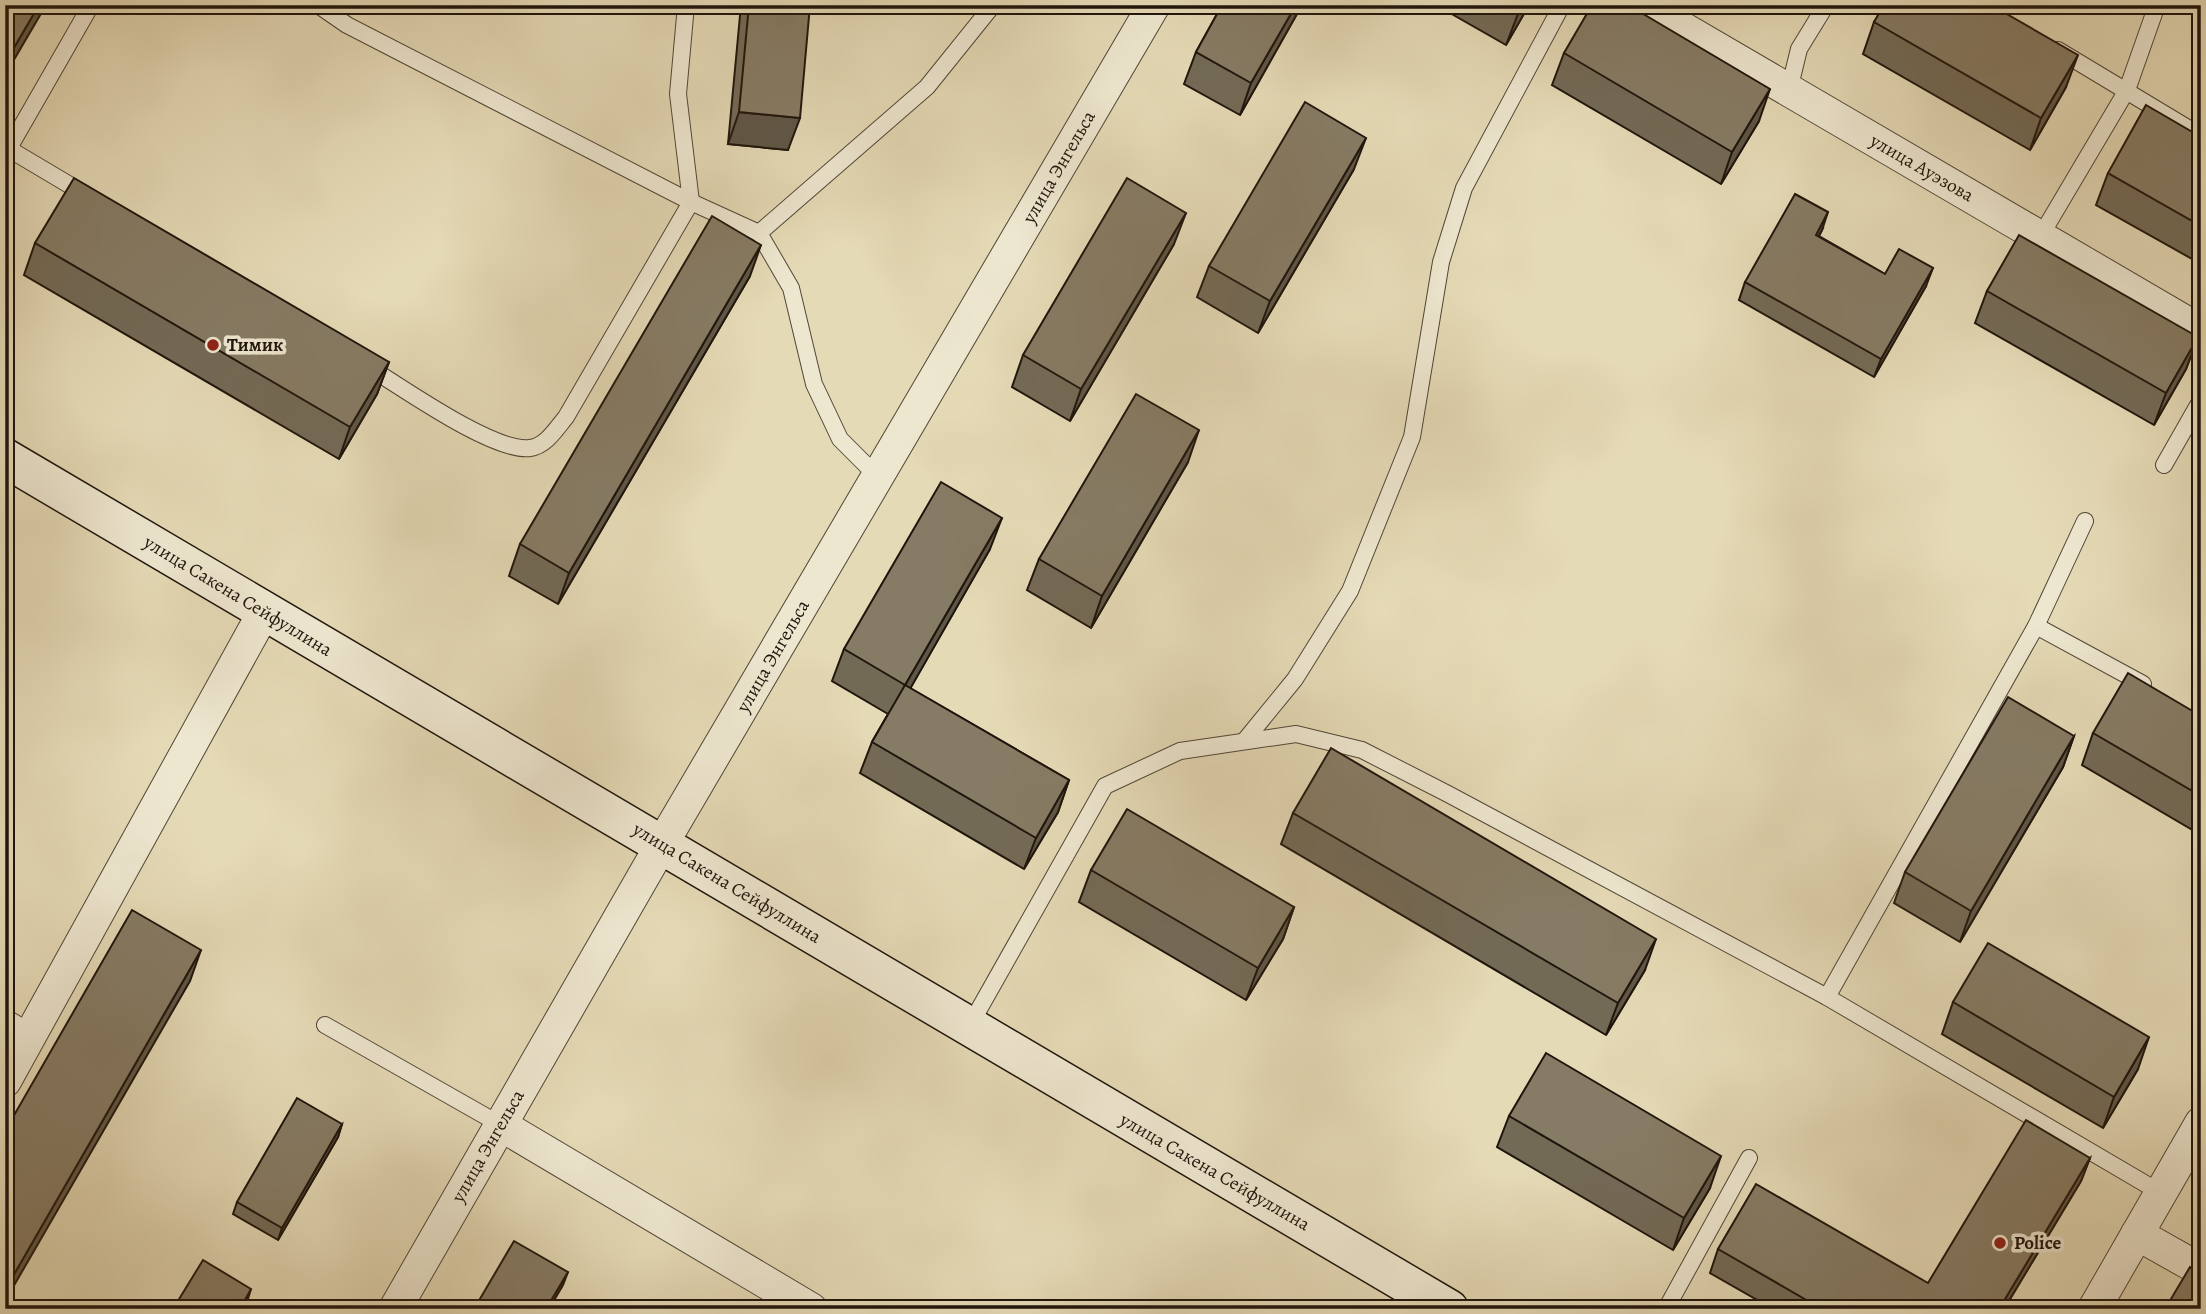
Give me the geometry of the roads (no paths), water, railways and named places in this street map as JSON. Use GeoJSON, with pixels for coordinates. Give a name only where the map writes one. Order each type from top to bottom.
{"type":"FeatureCollection","features":[{"type":"Feature","properties":{"kind":"street","name":"улица Энгельса"},"geometry":{"type":"LineString","coordinates":[[395,1309],[662,844],[1154,5]]}},
{"type":"Feature","properties":{"kind":"street","name":"улица Ауэзова"},"geometry":{"type":"LineString","coordinates":[[1643,5],[2201,331]]}},
{"type":"Feature","properties":{"kind":"street","name":"улица Сакена Сейфуллина"},"geometry":{"type":"LineString","coordinates":[[5,458],[1449,1309]]}},
{"type":"Feature","properties":{"kind":"street"},"geometry":{"type":"LineString","coordinates":[[5,1081],[264,611]]}},
{"type":"Feature","properties":{"kind":"street"},"geometry":{"type":"LineString","coordinates":[[2094,1309],[2201,1123]]}},
{"type":"Feature","properties":{"kind":"street"},"geometry":{"type":"LineString","coordinates":[[501,1125],[811,1309]]}},
{"type":"Feature","properties":{"kind":"street"},"geometry":{"type":"LineString","coordinates":[[2137,1234],[2201,1270]]}},
{"type":"Feature","properties":{"kind":"lane"},"geometry":{"type":"LineString","coordinates":[[92,5],[7,152],[103,205]]}},
{"type":"Feature","properties":{"kind":"lane"},"geometry":{"type":"LineString","coordinates":[[317,5],[359,32],[691,202],[760,233],[791,288],[814,384],[840,439],[878,477]]}},
{"type":"Feature","properties":{"kind":"lane"},"geometry":{"type":"LineString","coordinates":[[349,355],[477,433],[513,447],[531,448],[547,440],[566,417],[691,202],[678,94],[687,5]]}},
{"type":"Feature","properties":{"kind":"lane"},"geometry":{"type":"LineString","coordinates":[[760,233],[927,87],[993,5]]}},
{"type":"Feature","properties":{"kind":"lane"},"geometry":{"type":"LineString","coordinates":[[1246,739],[1295,679],[1350,591],[1412,437],[1441,262],[1464,188],[1562,5]]}},
{"type":"Feature","properties":{"kind":"lane"},"geometry":{"type":"LineString","coordinates":[[1788,90],[1799,49],[1826,5]]}},
{"type":"Feature","properties":{"kind":"lane"},"geometry":{"type":"LineString","coordinates":[[2040,237],[2127,90],[2157,5]]}},
{"type":"Feature","properties":{"kind":"lane"},"geometry":{"type":"LineString","coordinates":[[2048,44],[2201,136]]}},
{"type":"Feature","properties":{"kind":"lane"},"geometry":{"type":"LineString","coordinates":[[2164,465],[2201,400]]}},
{"type":"Feature","properties":{"kind":"lane"},"geometry":{"type":"LineString","coordinates":[[1827,997],[2036,626],[2085,521]]}},
{"type":"Feature","properties":{"kind":"lane"},"geometry":{"type":"LineString","coordinates":[[2036,626],[2154,690]]}},
{"type":"Feature","properties":{"kind":"lane"},"geometry":{"type":"LineString","coordinates":[[969,1027],[1105,786],[1180,751],[1246,739],[1296,734],[1362,750],[1827,997],[2161,1192]]}},
{"type":"Feature","properties":{"kind":"lane"},"geometry":{"type":"LineString","coordinates":[[5,1017],[32,1033]]}},
{"type":"Feature","properties":{"kind":"lane"},"geometry":{"type":"LineString","coordinates":[[325,1026],[501,1125]]}},
{"type":"Feature","properties":{"kind":"lane"},"geometry":{"type":"LineString","coordinates":[[1666,1309],[1749,1158]]}},
{"type":"Feature","properties":{"kind":"place","name":"Тимик"},"geometry":{"type":"Point","coordinates":[213,345]}},
{"type":"Feature","properties":{"kind":"place","name":"Police"},"geometry":{"type":"Point","coordinates":[2000,1243]}}]}
